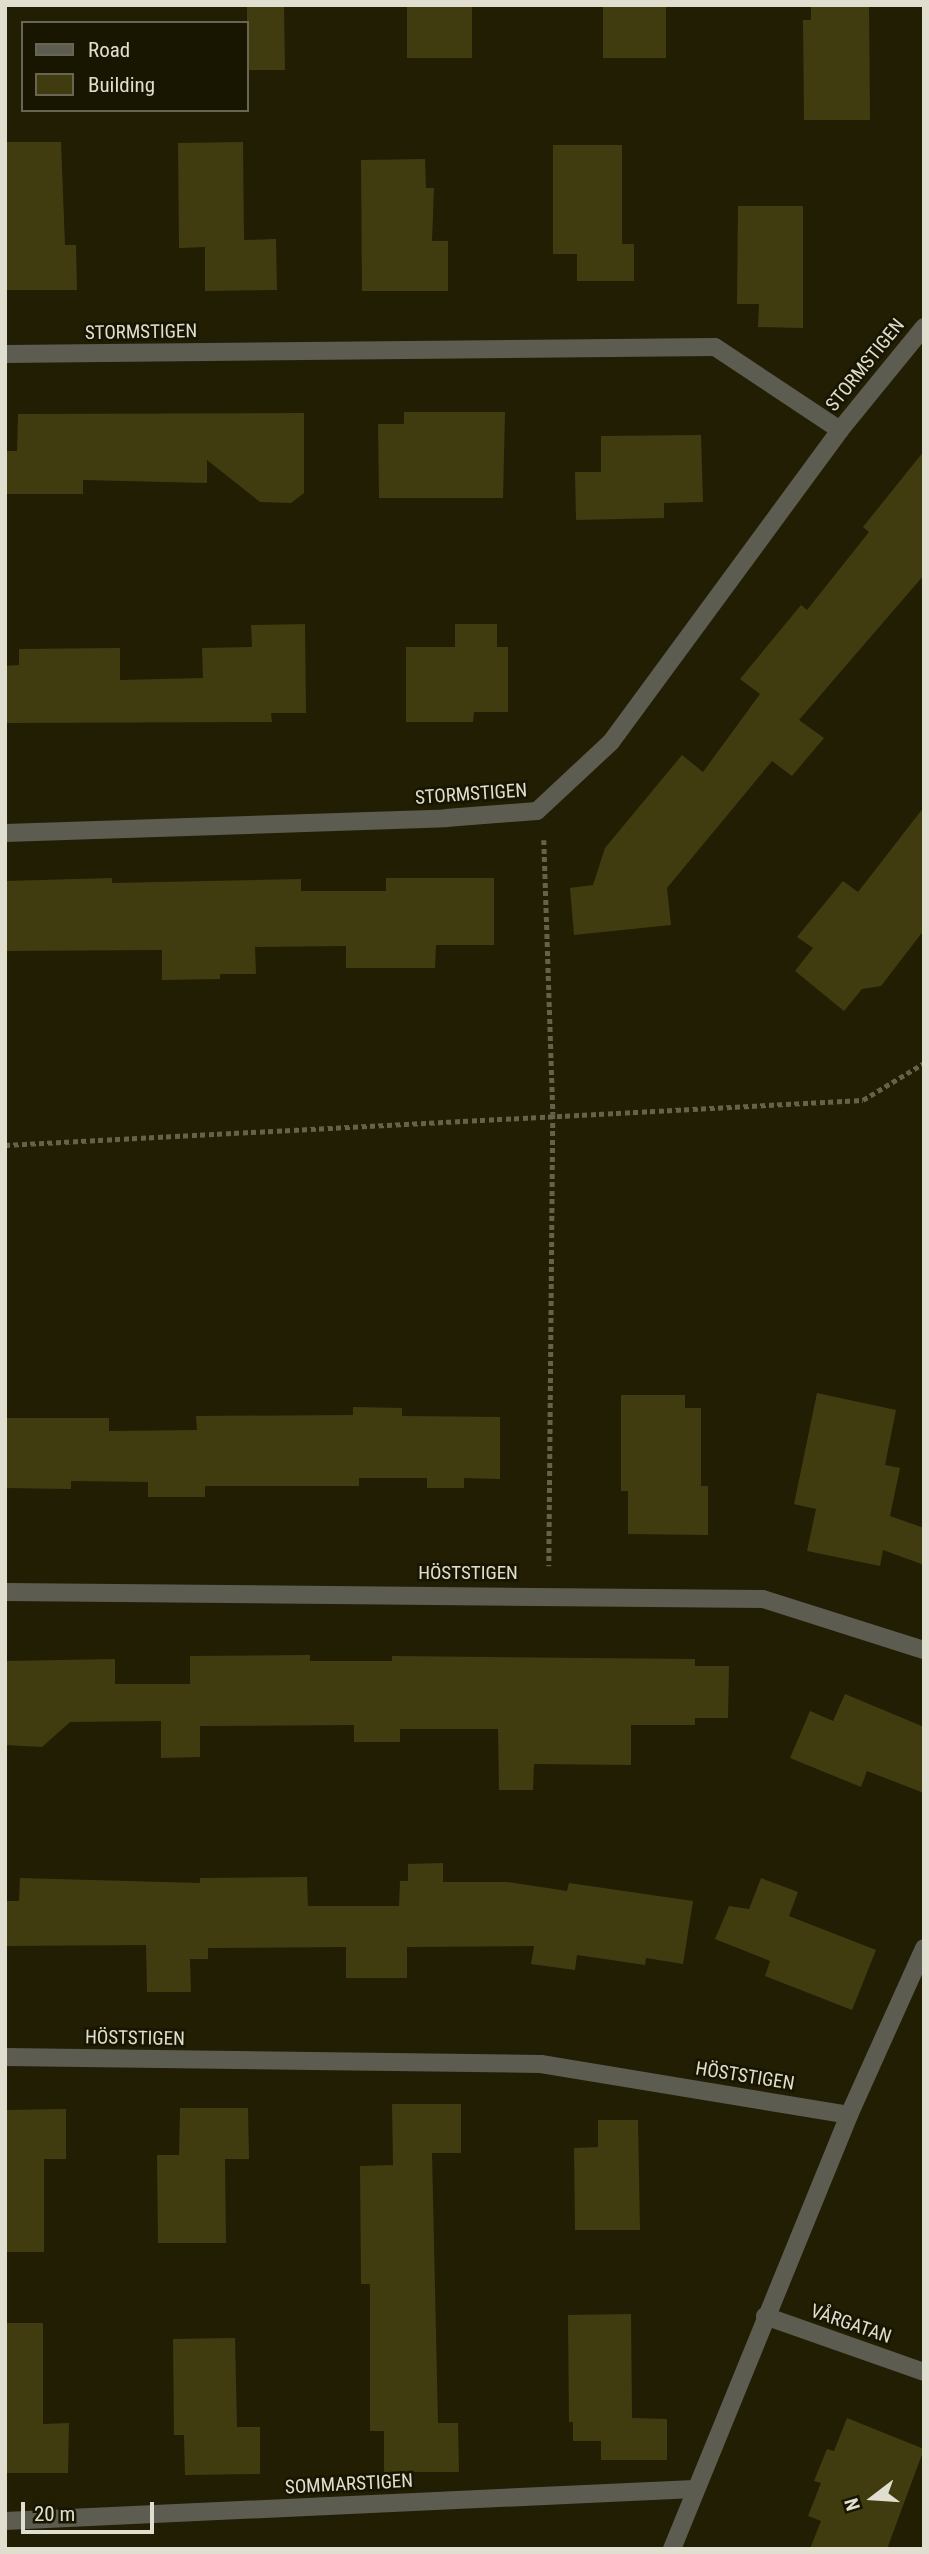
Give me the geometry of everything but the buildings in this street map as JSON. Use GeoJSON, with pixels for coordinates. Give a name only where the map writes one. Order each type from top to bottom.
{"type":"FeatureCollection","features":[{"type":"Feature","properties":{"kind":"street","name":"STORMSTIGEN"},"geometry":{"type":"LineString","coordinates":[[5,833],[446,818],[537,811],[611,742],[840,430],[924,327]]}},
{"type":"Feature","properties":{"kind":"street","name":"STORMSTIGEN"},"geometry":{"type":"LineString","coordinates":[[5,354],[715,347],[840,430]]}},
{"type":"Feature","properties":{"kind":"street","name":"HÖSTSTIGEN"},"geometry":{"type":"LineString","coordinates":[[5,1592],[549,1594],[763,1599],[924,1650]]}},
{"type":"Feature","properties":{"kind":"street"},"geometry":{"type":"LineString","coordinates":[[671,2549],[849,2115],[924,1948]]}},
{"type":"Feature","properties":{"kind":"street","name":"HÖSTSTIGEN"},"geometry":{"type":"LineString","coordinates":[[5,2057],[541,2064],[849,2115]]}},
{"type":"Feature","properties":{"kind":"street","name":"VÅRGATAN"},"geometry":{"type":"LineString","coordinates":[[765,2316],[924,2372]]}},
{"type":"Feature","properties":{"kind":"street","name":"SOMMARSTIGEN"},"geometry":{"type":"LineString","coordinates":[[5,2521],[694,2489]]}},
{"type":"Feature","properties":{"kind":"path"},"geometry":{"type":"LineString","coordinates":[[537,811],[545,845],[553,1114],[549,1594]]}},
{"type":"Feature","properties":{"kind":"path"},"geometry":{"type":"LineString","coordinates":[[5,1145],[553,1114],[863,1100],[924,1063]]}}]}
